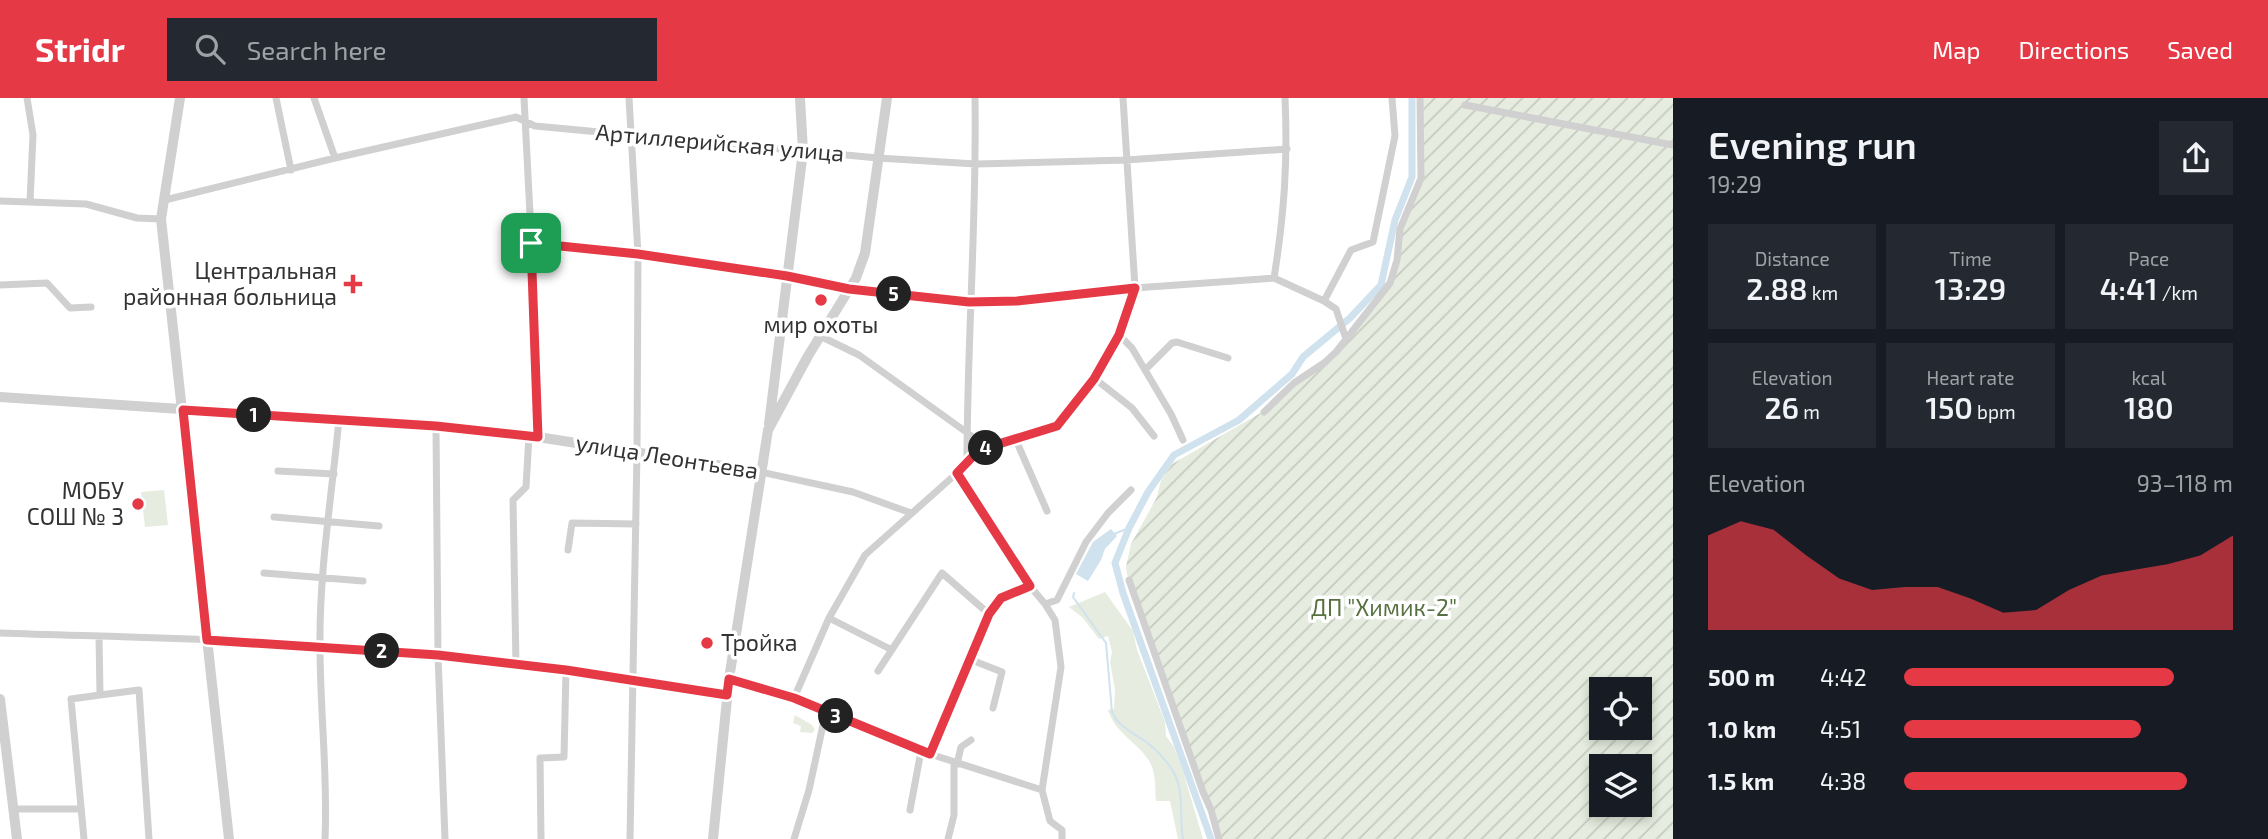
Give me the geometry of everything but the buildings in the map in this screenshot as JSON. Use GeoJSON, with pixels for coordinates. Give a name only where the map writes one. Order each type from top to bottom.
{"type":"FeatureCollection","features":[{"type":"Feature","properties":{"kind":"street"},"geometry":{"type":"LineString","coordinates":[[27,98],[33,135],[30,202]]}},
{"type":"Feature","properties":{"kind":"street"},"geometry":{"type":"LineString","coordinates":[[180,98],[161,219],[229,839]]}},
{"type":"Feature","properties":{"kind":"street"},"geometry":{"type":"LineString","coordinates":[[276,98],[291,170]]}},
{"type":"Feature","properties":{"kind":"street"},"geometry":{"type":"LineString","coordinates":[[314,98],[335,158]]}},
{"type":"Feature","properties":{"kind":"street"},"geometry":{"type":"LineString","coordinates":[[516,665],[513,500],[526,488],[533,436],[531,243],[524,98]]}},
{"type":"Feature","properties":{"kind":"street"},"geometry":{"type":"LineString","coordinates":[[629,98],[638,254],[638,452],[630,839]]}},
{"type":"Feature","properties":{"kind":"street"},"geometry":{"type":"LineString","coordinates":[[713,839],[729,679],[768,430],[803,151],[800,98]]}},
{"type":"Feature","properties":{"kind":"street"},"geometry":{"type":"LineString","coordinates":[[768,430],[856,278],[865,253],[887,98]]}},
{"type":"Feature","properties":{"kind":"street"},"geometry":{"type":"LineString","coordinates":[[967,463],[969,302],[976,164],[975,98]]}},
{"type":"Feature","properties":{"kind":"street"},"geometry":{"type":"LineString","coordinates":[[794,698],[830,618],[865,555],[979,450],[1057,426],[1094,379],[1119,335],[1135,288],[1124,98]]}},
{"type":"Feature","properties":{"kind":"street"},"geometry":{"type":"LineString","coordinates":[[1274,278],[1284,215],[1287,149],[1285,98]]}},
{"type":"Feature","properties":{"kind":"street"},"geometry":{"type":"LineString","coordinates":[[1324,301],[1351,250],[1373,242],[1395,136],[1392,98]]}},
{"type":"Feature","properties":{"kind":"street"},"geometry":{"type":"LineString","coordinates":[[1264,412],[1294,383],[1324,363],[1346,340],[1390,283],[1397,260],[1400,229],[1421,178],[1420,98]]}},
{"type":"Feature","properties":{"kind":"street"},"geometry":{"type":"LineString","coordinates":[[1465,105],[1673,145]]}},
{"type":"Feature","properties":{"kind":"street","name":"Артиллерийская улица"},"geometry":{"type":"LineString","coordinates":[[165,200],[516,117],[535,126],[878,158],[976,164],[1126,160],[1287,149]]}},
{"type":"Feature","properties":{"kind":"street"},"geometry":{"type":"LineString","coordinates":[[0,201],[86,204],[137,218],[161,219]]}},
{"type":"Feature","properties":{"kind":"street"},"geometry":{"type":"LineString","coordinates":[[531,243],[638,254],[787,276],[849,289],[969,302],[1017,301],[1135,288],[1274,278],[1336,309],[1346,340]]}},
{"type":"Feature","properties":{"kind":"street"},"geometry":{"type":"LineString","coordinates":[[0,285],[47,283],[70,308],[91,307]]}},
{"type":"Feature","properties":{"kind":"street"},"geometry":{"type":"LineString","coordinates":[[1119,335],[1132,348],[1171,414],[1183,440]]}},
{"type":"Feature","properties":{"kind":"street"},"geometry":{"type":"LineString","coordinates":[[820,336],[859,355],[987,447]]}},
{"type":"Feature","properties":{"kind":"street"},"geometry":{"type":"LineString","coordinates":[[1144,370],[1172,343],[1177,342],[1228,358]]}},
{"type":"Feature","properties":{"kind":"street"},"geometry":{"type":"LineString","coordinates":[[1094,379],[1132,408],[1154,436]]}},
{"type":"Feature","properties":{"kind":"street","name":"улица Леонтьева"},"geometry":{"type":"LineString","coordinates":[[0,397],[436,426],[533,436],[761,472],[853,492],[911,513]]}},
{"type":"Feature","properties":{"kind":"street"},"geometry":{"type":"LineString","coordinates":[[325,839],[327,795],[320,647],[339,419]]}},
{"type":"Feature","properties":{"kind":"street"},"geometry":{"type":"LineString","coordinates":[[436,426],[438,655],[445,839]]}},
{"type":"Feature","properties":{"kind":"street"},"geometry":{"type":"LineString","coordinates":[[1015,438],[1047,512]]}},
{"type":"Feature","properties":{"kind":"street"},"geometry":{"type":"LineString","coordinates":[[278,471],[334,474]]}},
{"type":"Feature","properties":{"kind":"street"},"geometry":{"type":"LineString","coordinates":[[957,473],[1055,620],[1061,667],[1042,790],[1050,821],[1062,830],[1062,839]]}},
{"type":"Feature","properties":{"kind":"street"},"geometry":{"type":"LineString","coordinates":[[1045,604],[1057,600],[1086,542],[1108,513],[1131,490]]}},
{"type":"Feature","properties":{"kind":"street"},"geometry":{"type":"LineString","coordinates":[[274,517],[379,526]]}},
{"type":"Feature","properties":{"kind":"street"},"geometry":{"type":"LineString","coordinates":[[568,550],[572,523],[636,524]]}},
{"type":"Feature","properties":{"kind":"street"},"geometry":{"type":"LineString","coordinates":[[264,573],[363,581]]}},
{"type":"Feature","properties":{"kind":"street"},"geometry":{"type":"LineString","coordinates":[[878,671],[942,573],[989,614]]}},
{"type":"Feature","properties":{"kind":"street"},"geometry":{"type":"LineString","coordinates":[[1129,580],[1219,839]]}},
{"type":"Feature","properties":{"kind":"street"},"geometry":{"type":"LineString","coordinates":[[930,754],[989,614],[1001,598],[1030,586]]}},
{"type":"Feature","properties":{"kind":"street"},"geometry":{"type":"LineString","coordinates":[[830,618],[892,650]]}},
{"type":"Feature","properties":{"kind":"street"},"geometry":{"type":"LineString","coordinates":[[0,633],[207,640],[438,655],[566,670],[727,695]]}},
{"type":"Feature","properties":{"kind":"street"},"geometry":{"type":"LineString","coordinates":[[99,636],[100,695]]}},
{"type":"Feature","properties":{"kind":"street"},"geometry":{"type":"LineString","coordinates":[[969,659],[1002,672],[993,708]]}},
{"type":"Feature","properties":{"kind":"street"},"geometry":{"type":"LineString","coordinates":[[541,839],[540,758],[565,757],[566,670]]}},
{"type":"Feature","properties":{"kind":"street"},"geometry":{"type":"LineString","coordinates":[[729,679],[794,698],[921,751],[1042,790]]}},
{"type":"Feature","properties":{"kind":"street"},"geometry":{"type":"LineString","coordinates":[[84,839],[71,699],[139,690],[149,839]]}},
{"type":"Feature","properties":{"kind":"street"},"geometry":{"type":"LineString","coordinates":[[0,699],[3,760],[14,809],[17,839]]}},
{"type":"Feature","properties":{"kind":"street"},"geometry":{"type":"LineString","coordinates":[[794,839],[826,712]]}},
{"type":"Feature","properties":{"kind":"street"},"geometry":{"type":"LineString","coordinates":[[948,839],[954,815],[955,763],[961,747],[971,740]]}},
{"type":"Feature","properties":{"kind":"street"},"geometry":{"type":"LineString","coordinates":[[910,810],[921,751]]}},
{"type":"Feature","properties":{"kind":"street"},"geometry":{"type":"LineString","coordinates":[[14,809],[81,809]]}},
{"type":"Feature","properties":{"kind":"green space","name":"ДП \"Химик-2\""},"geometry":{"type":"Polygon","coordinates":[[[1418,98],[1673,98],[1673,839],[1218,839],[1128,579],[1126,567],[1131,544],[1157,497],[1161,480],[1172,464],[1264,411],[1323,363],[1390,283],[1396,260],[1399,229],[1420,178],[1418,98]]]}},
{"type":"Feature","properties":{"kind":"green space"},"geometry":{"type":"Polygon","coordinates":[[[164,490],[168,525],[145,527],[141,492],[164,490]]]}},
{"type":"Feature","properties":{"kind":"green space"},"geometry":{"type":"Polygon","coordinates":[[[1105,592],[1133,631],[1137,650],[1165,722],[1166,736],[1174,747],[1182,768],[1203,839],[1178,839],[1170,801],[1156,801],[1154,775],[1148,759],[1117,726],[1108,710],[1114,709],[1115,690],[1108,636],[1099,639],[1083,618],[1069,607],[1105,592]]]}},
{"type":"Feature","properties":{"kind":"green space"},"geometry":{"type":"Polygon","coordinates":[[[795,715],[812,725],[815,730],[812,733],[800,732],[801,726],[793,723],[795,715]]]}},
{"type":"Feature","properties":{"kind":"water"},"geometry":{"type":"Polygon","coordinates":[[[1111,529],[1117,536],[1105,549],[1088,581],[1076,574],[1093,542],[1111,529]]]}},
{"type":"Feature","properties":{"kind":"waterway"},"geometry":{"type":"LineString","coordinates":[[1211,839],[1123,593],[1115,563],[1148,492],[1174,455],[1239,420],[1292,374],[1303,357],[1350,318],[1381,285],[1395,220],[1412,177],[1412,98]]}},
{"type":"Feature","properties":{"kind":"waterway"},"geometry":{"type":"LineString","coordinates":[[1114,534],[1129,528]]}},
{"type":"Feature","properties":{"kind":"waterway"},"geometry":{"type":"LineString","coordinates":[[1074,593],[1073,597],[1106,643],[1112,712],[1115,718],[1123,727],[1152,747],[1174,773],[1181,798],[1183,839]]}},
{"type":"Feature","properties":{"kind":"place","name":"Центральная районная больница"},"geometry":{"type":"Point","coordinates":[353,284]}},
{"type":"Feature","properties":{"kind":"place","name":"мир охоты"},"geometry":{"type":"Point","coordinates":[821,300]}},
{"type":"Feature","properties":{"kind":"place","name":"МОБУ СОШ № 3"},"geometry":{"type":"Point","coordinates":[138,504]}},
{"type":"Feature","properties":{"kind":"place","name":"Тройка"},"geometry":{"type":"Point","coordinates":[707,643]}},
{"type":"Feature","properties":{"kind":"route"},"geometry":{"type":"LineString","coordinates":[[531,243],[638,254],[787,276],[849,289],[969,302],[1017,301],[1135,288],[1119,335],[1094,379],[1057,426],[979,450],[957,473],[1030,586],[1001,598],[989,614],[930,754],[794,698],[729,679],[727,695],[566,670],[438,655],[207,640],[183,410],[436,426],[538,437],[531,243]]}}]}
